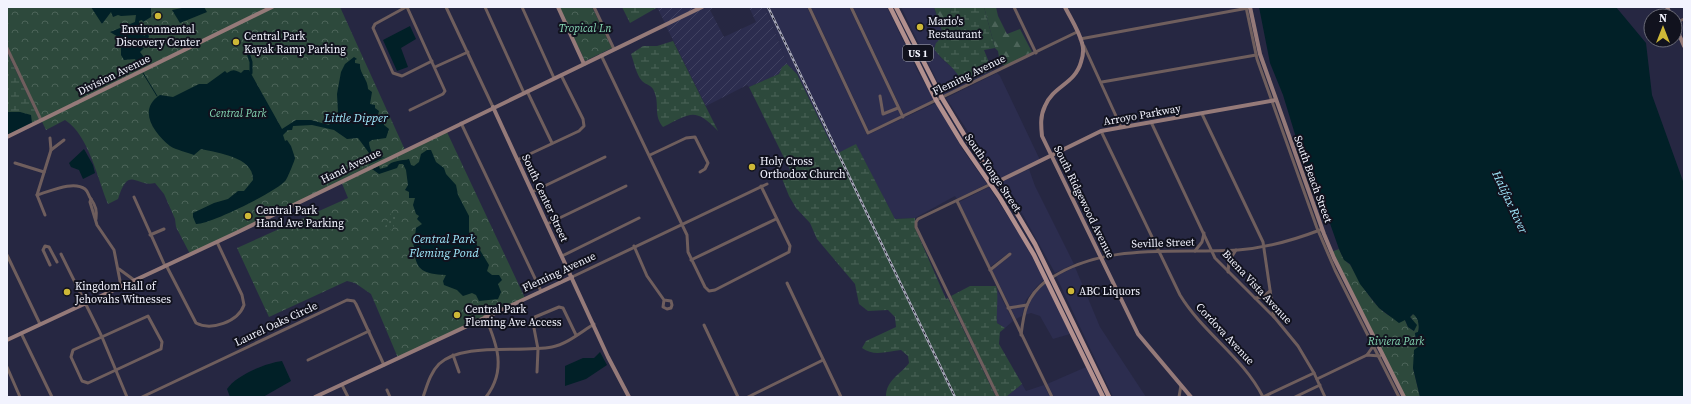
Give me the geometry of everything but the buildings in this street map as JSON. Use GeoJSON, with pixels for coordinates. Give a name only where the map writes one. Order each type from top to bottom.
{"type":"FeatureCollection","features":[{"type":"Feature","properties":{"kind":"main road"},"geometry":{"type":"LineString","coordinates":[[891,7],[896,15],[901,16]]}},
{"type":"Feature","properties":{"kind":"main road","name":"South Yonge Street"},"geometry":{"type":"LineString","coordinates":[[891,7],[936,100],[1021,233],[1046,280],[1087,365]]}},
{"type":"Feature","properties":{"kind":"main road","name":"South Yonge Street"},"geometry":{"type":"LineString","coordinates":[[896,7],[942,98],[1002,189],[1026,229],[1052,277],[1096,370]]}},
{"type":"Feature","properties":{"kind":"main road"},"geometry":{"type":"LineString","coordinates":[[987,178],[997,182]]}},
{"type":"Feature","properties":{"kind":"main road"},"geometry":{"type":"LineString","coordinates":[[991,184],[1002,189]]}},
{"type":"Feature","properties":{"kind":"main road"},"geometry":{"type":"LineString","coordinates":[[1087,365],[1096,370]]}},
{"type":"Feature","properties":{"kind":"main road","name":"US 1"},"geometry":{"type":"LineString","coordinates":[[1087,365],[1103,397]]}},
{"type":"Feature","properties":{"kind":"main road","name":"US 1"},"geometry":{"type":"LineString","coordinates":[[1096,370],[1109,397]]}},
{"type":"Feature","properties":{"kind":"street","name":"Division Avenue"},"geometry":{"type":"LineString","coordinates":[[7,137],[272,7]]}},
{"type":"Feature","properties":{"kind":"street"},"geometry":{"type":"LineString","coordinates":[[410,110],[443,94],[445,88],[435,67],[432,60],[407,7],[375,24],[373,28],[393,73],[402,76],[432,60]]}},
{"type":"Feature","properties":{"kind":"street","name":"South Center Street"},"geometry":{"type":"LineString","coordinates":[[446,7],[468,52],[516,160],[629,397]]}},
{"type":"Feature","properties":{"kind":"street"},"geometry":{"type":"LineString","coordinates":[[484,7],[525,92],[552,143]]}},
{"type":"Feature","properties":{"kind":"street"},"geometry":{"type":"LineString","coordinates":[[522,7],[554,78]]}},
{"type":"Feature","properties":{"kind":"street"},"geometry":{"type":"LineString","coordinates":[[558,7],[584,64]]}},
{"type":"Feature","properties":{"kind":"street"},"geometry":{"type":"LineString","coordinates":[[594,7],[614,49]]}},
{"type":"Feature","properties":{"kind":"street","name":"Hand Avenue"},"geometry":{"type":"LineString","coordinates":[[7,340],[217,242],[702,7]]}},
{"type":"Feature","properties":{"kind":"street","name":"Fleming Avenue"},"geometry":{"type":"LineString","coordinates":[[809,7],[868,133],[1077,32]]}},
{"type":"Feature","properties":{"kind":"street"},"geometry":{"type":"LineString","coordinates":[[851,7],[903,117]]}},
{"type":"Feature","properties":{"kind":"street"},"geometry":{"type":"LineString","coordinates":[[1014,7],[1036,53]]}},
{"type":"Feature","properties":{"kind":"street"},"geometry":{"type":"LineString","coordinates":[[1065,7],[1102,82],[1121,127]]}},
{"type":"Feature","properties":{"kind":"street"},"geometry":{"type":"LineString","coordinates":[[1080,39],[1248,7]]}},
{"type":"Feature","properties":{"kind":"street","name":"South Beach Street"},"geometry":{"type":"LineString","coordinates":[[1248,7],[1258,54],[1320,230],[1375,344],[1380,349],[1381,356],[1404,397]]}},
{"type":"Feature","properties":{"kind":"street","name":"South Ridgewood Avenue"},"geometry":{"type":"LineString","coordinates":[[1083,44],[1079,70],[1074,77],[1049,98],[1042,114],[1042,136],[1051,156],[1056,162],[1138,334],[1191,397]]}},
{"type":"Feature","properties":{"kind":"street"},"geometry":{"type":"LineString","coordinates":[[7,48],[41,120]]}},
{"type":"Feature","properties":{"kind":"street"},"geometry":{"type":"LineString","coordinates":[[435,67],[468,52]]}},
{"type":"Feature","properties":{"kind":"street"},"geometry":{"type":"LineString","coordinates":[[1102,82],[1258,54]]}},
{"type":"Feature","properties":{"kind":"street"},"geometry":{"type":"LineString","coordinates":[[601,55],[687,235],[687,249],[705,288],[715,290],[789,252],[790,246],[761,186]]}},
{"type":"Feature","properties":{"kind":"street"},"geometry":{"type":"LineString","coordinates":[[516,160],[579,130],[584,126],[583,119],[561,75]]}},
{"type":"Feature","properties":{"kind":"street"},"geometry":{"type":"LineString","coordinates":[[880,96],[883,114],[898,108]]}},
{"type":"Feature","properties":{"kind":"street","name":"Arroyo Parkway"},"geometry":{"type":"LineString","coordinates":[[997,182],[1101,131],[1274,100]]}},
{"type":"Feature","properties":{"kind":"street"},"geometry":{"type":"LineString","coordinates":[[1202,114],[1264,246],[1275,318]]}},
{"type":"Feature","properties":{"kind":"street","name":"Buena Vista Avenue"},"geometry":{"type":"LineString","coordinates":[[1151,122],[1215,258],[1275,318],[1298,346],[1314,373],[1325,397]]}},
{"type":"Feature","properties":{"kind":"street"},"geometry":{"type":"LineString","coordinates":[[461,123],[540,291]]}},
{"type":"Feature","properties":{"kind":"street","name":"Cordova Avenue"},"geometry":{"type":"LineString","coordinates":[[1101,131],[1189,309],[1239,361],[1257,385],[1263,397]]}},
{"type":"Feature","properties":{"kind":"street"},"geometry":{"type":"LineString","coordinates":[[650,155],[686,138],[695,137],[708,163],[705,169],[700,172]]}},
{"type":"Feature","properties":{"kind":"street"},"geometry":{"type":"LineString","coordinates":[[45,215],[37,196],[51,150],[50,138]]}},
{"type":"Feature","properties":{"kind":"street"},"geometry":{"type":"LineString","coordinates":[[51,150],[64,140]]}},
{"type":"Feature","properties":{"kind":"street"},"geometry":{"type":"LineString","coordinates":[[532,192],[605,157]]}},
{"type":"Feature","properties":{"kind":"street"},"geometry":{"type":"LineString","coordinates":[[14,163],[44,172]]}},
{"type":"Feature","properties":{"kind":"street","name":"Fleming Avenue"},"geometry":{"type":"LineString","coordinates":[[316,397],[767,184]]}},
{"type":"Feature","properties":{"kind":"street"},"geometry":{"type":"LineString","coordinates":[[991,184],[918,219],[916,222],[916,227],[998,397]]}},
{"type":"Feature","properties":{"kind":"street"},"geometry":{"type":"LineString","coordinates":[[37,196],[69,186],[78,186],[87,192],[96,210],[96,219],[99,229],[113,248],[119,270],[121,286]]}},
{"type":"Feature","properties":{"kind":"street"},"geometry":{"type":"LineString","coordinates":[[547,224],[626,186]]}},
{"type":"Feature","properties":{"kind":"street"},"geometry":{"type":"LineString","coordinates":[[134,197],[150,235],[196,323],[208,327],[222,323],[238,314],[244,305],[242,295],[217,242]]}},
{"type":"Feature","properties":{"kind":"street"},"geometry":{"type":"LineString","coordinates":[[957,201],[1052,397]]}},
{"type":"Feature","properties":{"kind":"street"},"geometry":{"type":"LineString","coordinates":[[562,256],[639,218]]}},
{"type":"Feature","properties":{"kind":"street"},"geometry":{"type":"LineString","coordinates":[[691,260],[776,219]]}},
{"type":"Feature","properties":{"kind":"street"},"geometry":{"type":"LineString","coordinates":[[150,235],[164,229]]}},
{"type":"Feature","properties":{"kind":"street","name":"Seville Street"},"geometry":{"type":"LineString","coordinates":[[1021,335],[1026,305],[1038,287],[1046,280],[1080,263],[1101,257],[1159,251],[1236,250],[1264,246],[1320,230]]}},
{"type":"Feature","properties":{"kind":"street"},"geometry":{"type":"LineString","coordinates":[[1195,251],[1202,242],[1204,233]]}},
{"type":"Feature","properties":{"kind":"street"},"geometry":{"type":"LineString","coordinates":[[50,265],[43,250],[45,246],[49,247],[57,262]]}},
{"type":"Feature","properties":{"kind":"street"},"geometry":{"type":"LineString","coordinates":[[634,246],[647,276],[664,300]]}},
{"type":"Feature","properties":{"kind":"street"},"geometry":{"type":"LineString","coordinates":[[1228,272],[1229,261],[1236,250]]}},
{"type":"Feature","properties":{"kind":"street"},"geometry":{"type":"LineString","coordinates":[[61,254],[102,336],[127,397]]}},
{"type":"Feature","properties":{"kind":"street"},"geometry":{"type":"LineString","coordinates":[[990,270],[1010,254]]}},
{"type":"Feature","properties":{"kind":"street"},"geometry":{"type":"LineString","coordinates":[[7,255],[40,324]]}},
{"type":"Feature","properties":{"kind":"street"},"geometry":{"type":"LineString","coordinates":[[119,270],[134,280]]}},
{"type":"Feature","properties":{"kind":"street"},"geometry":{"type":"LineString","coordinates":[[787,283],[841,397]]}},
{"type":"Feature","properties":{"kind":"street"},"geometry":{"type":"LineString","coordinates":[[1255,298],[1263,297],[1270,290]]}},
{"type":"Feature","properties":{"kind":"street","name":"Laurel Oaks Circle"},"geometry":{"type":"LineString","coordinates":[[142,397],[347,300],[354,301],[356,304],[384,365]]}},
{"type":"Feature","properties":{"kind":"street"},"geometry":{"type":"LineString","coordinates":[[1008,308],[1026,305]]}},
{"type":"Feature","properties":{"kind":"street"},"geometry":{"type":"LineString","coordinates":[[537,372],[538,349],[533,319],[556,307],[563,308],[576,335]]}},
{"type":"Feature","properties":{"kind":"street"},"geometry":{"type":"LineString","coordinates":[[148,316],[162,342],[161,348],[86,384],[82,381],[71,357],[73,350],[102,336],[148,316]]}},
{"type":"Feature","properties":{"kind":"street"},"geometry":{"type":"LineString","coordinates":[[485,316],[498,351],[496,381],[486,397]]}},
{"type":"Feature","properties":{"kind":"street"},"geometry":{"type":"LineString","coordinates":[[424,397],[431,374],[439,364],[453,355],[468,351],[538,349],[557,346],[594,324]]}},
{"type":"Feature","properties":{"kind":"street"},"geometry":{"type":"LineString","coordinates":[[704,325],[738,397]]}},
{"type":"Feature","properties":{"kind":"street"},"geometry":{"type":"LineString","coordinates":[[308,360],[369,331]]}},
{"type":"Feature","properties":{"kind":"street"},"geometry":{"type":"LineString","coordinates":[[21,333],[52,397]]}},
{"type":"Feature","properties":{"kind":"street"},"geometry":{"type":"LineString","coordinates":[[1317,379],[1367,355],[1375,344],[1399,397]]}},
{"type":"Feature","properties":{"kind":"street"},"geometry":{"type":"LineString","coordinates":[[453,355],[459,372]]}},
{"type":"Feature","properties":{"kind":"street"},"geometry":{"type":"LineString","coordinates":[[1367,355],[1381,356]]}},
{"type":"Feature","properties":{"kind":"street"},"geometry":{"type":"LineString","coordinates":[[748,397],[823,360]]}},
{"type":"Feature","properties":{"kind":"street"},"geometry":{"type":"LineString","coordinates":[[7,367],[20,397]]}},
{"type":"Feature","properties":{"kind":"street"},"geometry":{"type":"LineString","coordinates":[[1263,397],[1314,373]]}},
{"type":"Feature","properties":{"kind":"street"},"geometry":{"type":"LineString","coordinates":[[342,385],[348,397]]}},
{"type":"Feature","properties":{"kind":"street"},"geometry":{"type":"LineString","coordinates":[[1179,397],[1181,385]]}},
{"type":"Feature","properties":{"kind":"street"},"geometry":{"type":"LineString","coordinates":[[1295,397],[1320,385]]}},
{"type":"Feature","properties":{"kind":"street"},"geometry":{"type":"LineString","coordinates":[[387,390],[390,397]]}},
{"type":"Feature","properties":{"kind":"shaded area"},"geometry":{"type":"Polygon","coordinates":[[[657,7],[698,7],[665,23],[657,7]]]}},
{"type":"Feature","properties":{"kind":"shaded area"},"geometry":{"type":"Polygon","coordinates":[[[706,7],[714,7],[710,10],[724,37],[756,22],[749,7],[765,7],[788,65],[779,74],[749,87],[747,85],[706,106],[666,26],[706,7]]]}},
{"type":"Feature","properties":{"kind":"shaded area"},"geometry":{"type":"Polygon","coordinates":[[[765,7],[807,7],[867,135],[936,103],[963,150],[987,184],[957,199],[955,196],[915,218],[895,219],[856,145],[836,154],[797,74],[788,65],[765,7]]]}},
{"type":"Feature","properties":{"kind":"shaded area"},"geometry":{"type":"Polygon","coordinates":[[[811,7],[849,7],[901,116],[869,131],[811,7]]]}},
{"type":"Feature","properties":{"kind":"shaded area"},"geometry":{"type":"Polygon","coordinates":[[[853,7],[887,7],[917,70],[934,100],[904,115],[853,7]]]}},
{"type":"Feature","properties":{"kind":"shaded area"},"geometry":{"type":"Polygon","coordinates":[[[901,7],[934,7],[941,30],[945,34],[936,43],[940,57],[959,74],[962,83],[992,70],[993,71],[944,95],[901,7]]]}},
{"type":"Feature","properties":{"kind":"shaded area"},"geometry":{"type":"Polygon","coordinates":[[[997,73],[1000,76],[1040,160],[999,179],[946,98],[997,73]]]}},
{"type":"Feature","properties":{"kind":"shaded area"},"geometry":{"type":"Polygon","coordinates":[[[1029,169],[1035,186],[1074,264],[1055,273],[1023,215],[1001,182],[1029,169]]]}},
{"type":"Feature","properties":{"kind":"shaded area"},"geometry":{"type":"Polygon","coordinates":[[[989,187],[1021,236],[1044,280],[1026,300],[1022,316],[1016,319],[992,270],[1012,254],[1010,252],[990,267],[959,202],[989,187]]]}},
{"type":"Feature","properties":{"kind":"shaded area"},"geometry":{"type":"Polygon","coordinates":[[[1075,267],[1100,327],[1146,397],[1113,397],[1056,276],[1075,267]]]}},
{"type":"Feature","properties":{"kind":"shaded area"},"geometry":{"type":"Polygon","coordinates":[[[1046,283],[1070,334],[1053,339],[1040,316],[1031,313],[1025,315],[1029,302],[1039,288],[1046,283]]]}},
{"type":"Feature","properties":{"kind":"shaded area"},"geometry":{"type":"Polygon","coordinates":[[[997,289],[1013,321],[1005,328],[997,323],[995,308],[997,289]]]}},
{"type":"Feature","properties":{"kind":"shaded area"},"geometry":{"type":"Polygon","coordinates":[[[1086,367],[1101,397],[1054,397],[1047,384],[1086,367]]]}},
{"type":"Feature","properties":{"kind":"shaded area"},"geometry":{"type":"Polygon","coordinates":[[[1022,384],[1026,391],[1044,385],[1050,397],[1006,397],[1022,384]]]}},
{"type":"Feature","properties":{"kind":"green space","name":"Central Park"},"geometry":{"type":"Polygon","coordinates":[[[7,7],[340,7],[405,150],[446,130],[525,298],[398,358],[371,294],[355,283],[347,281],[269,317],[237,248],[348,198],[341,181],[190,254],[176,227],[175,219],[164,194],[155,183],[148,184],[130,180],[126,182],[122,188],[118,199],[108,204],[87,147],[73,127],[65,120],[46,130],[7,49],[7,7]]]}},
{"type":"Feature","properties":{"kind":"green space","name":"Tropical Ln"},"geometry":{"type":"Polygon","coordinates":[[[559,7],[592,7],[612,48],[585,61],[559,7]]]}},
{"type":"Feature","properties":{"kind":"green space"},"geometry":{"type":"Polygon","coordinates":[[[622,7],[658,7],[630,23],[622,7]]]}},
{"type":"Feature","properties":{"kind":"green space"},"geometry":{"type":"Polygon","coordinates":[[[934,7],[952,7],[942,31],[934,7]]]}},
{"type":"Feature","properties":{"kind":"green space"},"geometry":{"type":"Polygon","coordinates":[[[952,7],[984,7],[995,48],[984,50],[992,70],[962,83],[957,73],[934,49],[936,43],[945,34],[942,31],[952,7]]]}},
{"type":"Feature","properties":{"kind":"green space"},"geometry":{"type":"Polygon","coordinates":[[[984,7],[996,7],[998,16],[1007,34],[1020,29],[1032,52],[1005,66],[1000,63],[998,51],[995,48],[984,7]]]}},
{"type":"Feature","properties":{"kind":"green space"},"geometry":{"type":"Polygon","coordinates":[[[673,41],[718,131],[704,118],[698,115],[680,118],[663,127],[660,123],[657,114],[657,100],[654,91],[652,87],[640,78],[631,54],[643,46],[657,46],[673,41]]]}},
{"type":"Feature","properties":{"kind":"green space"},"geometry":{"type":"Polygon","coordinates":[[[7,52],[39,119],[32,123],[20,112],[7,112],[7,52]]]}},
{"type":"Feature","properties":{"kind":"green space"},"geometry":{"type":"Polygon","coordinates":[[[787,64],[797,74],[836,154],[856,144],[895,219],[915,218],[915,228],[946,299],[948,298],[996,397],[886,397],[888,386],[909,363],[908,356],[901,350],[876,353],[862,348],[866,341],[896,327],[895,317],[888,310],[868,311],[859,304],[855,284],[817,239],[810,223],[796,208],[789,196],[781,176],[790,170],[749,87],[779,74],[782,67],[787,64]]]}},
{"type":"Feature","properties":{"kind":"green space"},"geometry":{"type":"Polygon","coordinates":[[[391,213],[398,216],[392,230],[385,227],[391,213]]]}},
{"type":"Feature","properties":{"kind":"green space","name":"Riviera Park"},"geometry":{"type":"Polygon","coordinates":[[[1339,249],[1343,258],[1351,266],[1367,292],[1380,308],[1387,314],[1405,320],[1408,327],[1414,331],[1413,320],[1410,317],[1413,314],[1417,317],[1419,327],[1418,332],[1415,333],[1418,347],[1413,368],[1420,397],[1404,397],[1331,252],[1339,249]]]}},
{"type":"Feature","properties":{"kind":"green space"},"geometry":{"type":"Polygon","coordinates":[[[970,286],[996,286],[997,289],[997,323],[1005,328],[1000,332],[999,344],[1022,384],[1006,397],[999,397],[951,296],[970,286]]]}},
{"type":"Feature","properties":{"kind":"water"},"geometry":{"type":"Polygon","coordinates":[[[91,7],[151,7],[151,17],[143,22],[142,20],[139,21],[140,28],[147,31],[143,34],[144,36],[148,33],[149,37],[139,46],[144,48],[140,52],[144,57],[139,61],[141,66],[139,67],[135,59],[124,60],[121,55],[121,47],[119,45],[120,38],[110,32],[135,22],[136,15],[118,15],[113,17],[111,12],[102,24],[91,7]]]}},
{"type":"Feature","properties":{"kind":"water"},"geometry":{"type":"Polygon","coordinates":[[[187,7],[204,7],[207,12],[180,23],[172,10],[187,7]]]}},
{"type":"Feature","properties":{"kind":"water","name":"Halifax River"},"geometry":{"type":"Polygon","coordinates":[[[1259,7],[1616,7],[1643,39],[1643,48],[1647,48],[1652,95],[1684,184],[1684,397],[1420,397],[1413,368],[1414,350],[1418,347],[1415,333],[1419,330],[1417,319],[1413,314],[1410,317],[1417,325],[1414,331],[1408,327],[1405,320],[1399,323],[1379,308],[1360,284],[1350,264],[1344,260],[1315,181],[1301,154],[1283,95],[1270,63],[1259,7]]]}},
{"type":"Feature","properties":{"kind":"water"},"geometry":{"type":"Polygon","coordinates":[[[410,26],[416,39],[401,48],[408,67],[397,71],[383,40],[410,26]]]}},
{"type":"Feature","properties":{"kind":"water","name":"Little Dipper"},"geometry":{"type":"Polygon","coordinates":[[[354,57],[357,59],[355,60],[355,63],[360,64],[361,70],[368,85],[368,89],[372,92],[370,104],[375,105],[375,108],[379,111],[378,115],[384,117],[384,125],[389,129],[386,138],[372,140],[369,142],[374,159],[385,157],[369,164],[369,153],[358,138],[347,139],[334,130],[312,125],[293,126],[292,130],[288,130],[283,135],[285,141],[287,140],[291,146],[295,158],[286,180],[270,192],[243,206],[214,219],[196,224],[193,213],[214,203],[228,199],[238,191],[244,191],[253,180],[252,172],[248,166],[234,157],[201,149],[194,155],[170,146],[158,135],[150,121],[150,107],[153,101],[160,95],[173,97],[199,84],[207,84],[225,71],[227,73],[234,70],[241,73],[244,70],[249,70],[282,129],[296,120],[311,120],[329,125],[338,112],[337,94],[341,72],[345,64],[354,57]]]}},
{"type":"Feature","properties":{"kind":"water"},"geometry":{"type":"Polygon","coordinates":[[[7,112],[20,112],[31,115],[32,123],[7,135],[7,112]]]}},
{"type":"Feature","properties":{"kind":"water"},"geometry":{"type":"Polygon","coordinates":[[[84,149],[93,165],[95,173],[83,179],[79,170],[71,167],[69,163],[84,149]]]}},
{"type":"Feature","properties":{"kind":"water","name":"Central Park Fleming Pond"},"geometry":{"type":"Polygon","coordinates":[[[427,150],[431,150],[436,162],[444,168],[446,174],[456,185],[458,195],[469,216],[469,232],[489,265],[487,271],[492,275],[499,275],[502,280],[498,284],[501,292],[498,299],[479,301],[476,295],[472,293],[463,296],[457,290],[444,285],[443,281],[446,275],[428,273],[419,267],[416,262],[413,238],[416,239],[416,228],[422,224],[417,219],[419,216],[416,214],[413,205],[415,198],[409,198],[409,192],[405,190],[408,185],[406,170],[403,164],[399,164],[397,168],[379,174],[372,169],[379,166],[380,169],[387,167],[391,163],[409,159],[411,165],[414,166],[419,162],[421,154],[427,150]]]}},
{"type":"Feature","properties":{"kind":"water"},"geometry":{"type":"Polygon","coordinates":[[[600,352],[607,365],[586,379],[565,386],[565,366],[583,358],[594,358],[600,352]]]}},
{"type":"Feature","properties":{"kind":"water"},"geometry":{"type":"Polygon","coordinates":[[[282,361],[291,381],[263,397],[230,397],[227,389],[237,379],[252,370],[282,361]]]}},
{"type":"Feature","properties":{"kind":"waterway"},"geometry":{"type":"LineString","coordinates":[[246,47],[251,62],[251,73]]}},
{"type":"Feature","properties":{"kind":"waterway"},"geometry":{"type":"LineString","coordinates":[[143,73],[157,96]]}},
{"type":"Feature","properties":{"kind":"railway"},"geometry":{"type":"LineString","coordinates":[[768,7],[955,397]]}},
{"type":"Feature","properties":{"kind":"place","name":"Environmental Discovery Center"},"geometry":{"type":"Point","coordinates":[158,16]}},
{"type":"Feature","properties":{"kind":"place","name":"Mario's Restaurant"},"geometry":{"type":"Point","coordinates":[920,27]}},
{"type":"Feature","properties":{"kind":"place","name":"Central Park Kayak Ramp Parking"},"geometry":{"type":"Point","coordinates":[236,42]}},
{"type":"Feature","properties":{"kind":"place","name":"Holy Cross Orthodox Church"},"geometry":{"type":"Point","coordinates":[752,167]}},
{"type":"Feature","properties":{"kind":"place","name":"Central Park Hand Ave Parking"},"geometry":{"type":"Point","coordinates":[248,216]}},
{"type":"Feature","properties":{"kind":"place","name":"ABC Liquors"},"geometry":{"type":"Point","coordinates":[1071,291]}},
{"type":"Feature","properties":{"kind":"place","name":"Kingdom Hall of Jehovahs Witnesses"},"geometry":{"type":"Point","coordinates":[67,292]}},
{"type":"Feature","properties":{"kind":"place","name":"Central Park Fleming Ave Access"},"geometry":{"type":"Point","coordinates":[457,315]}}]}
